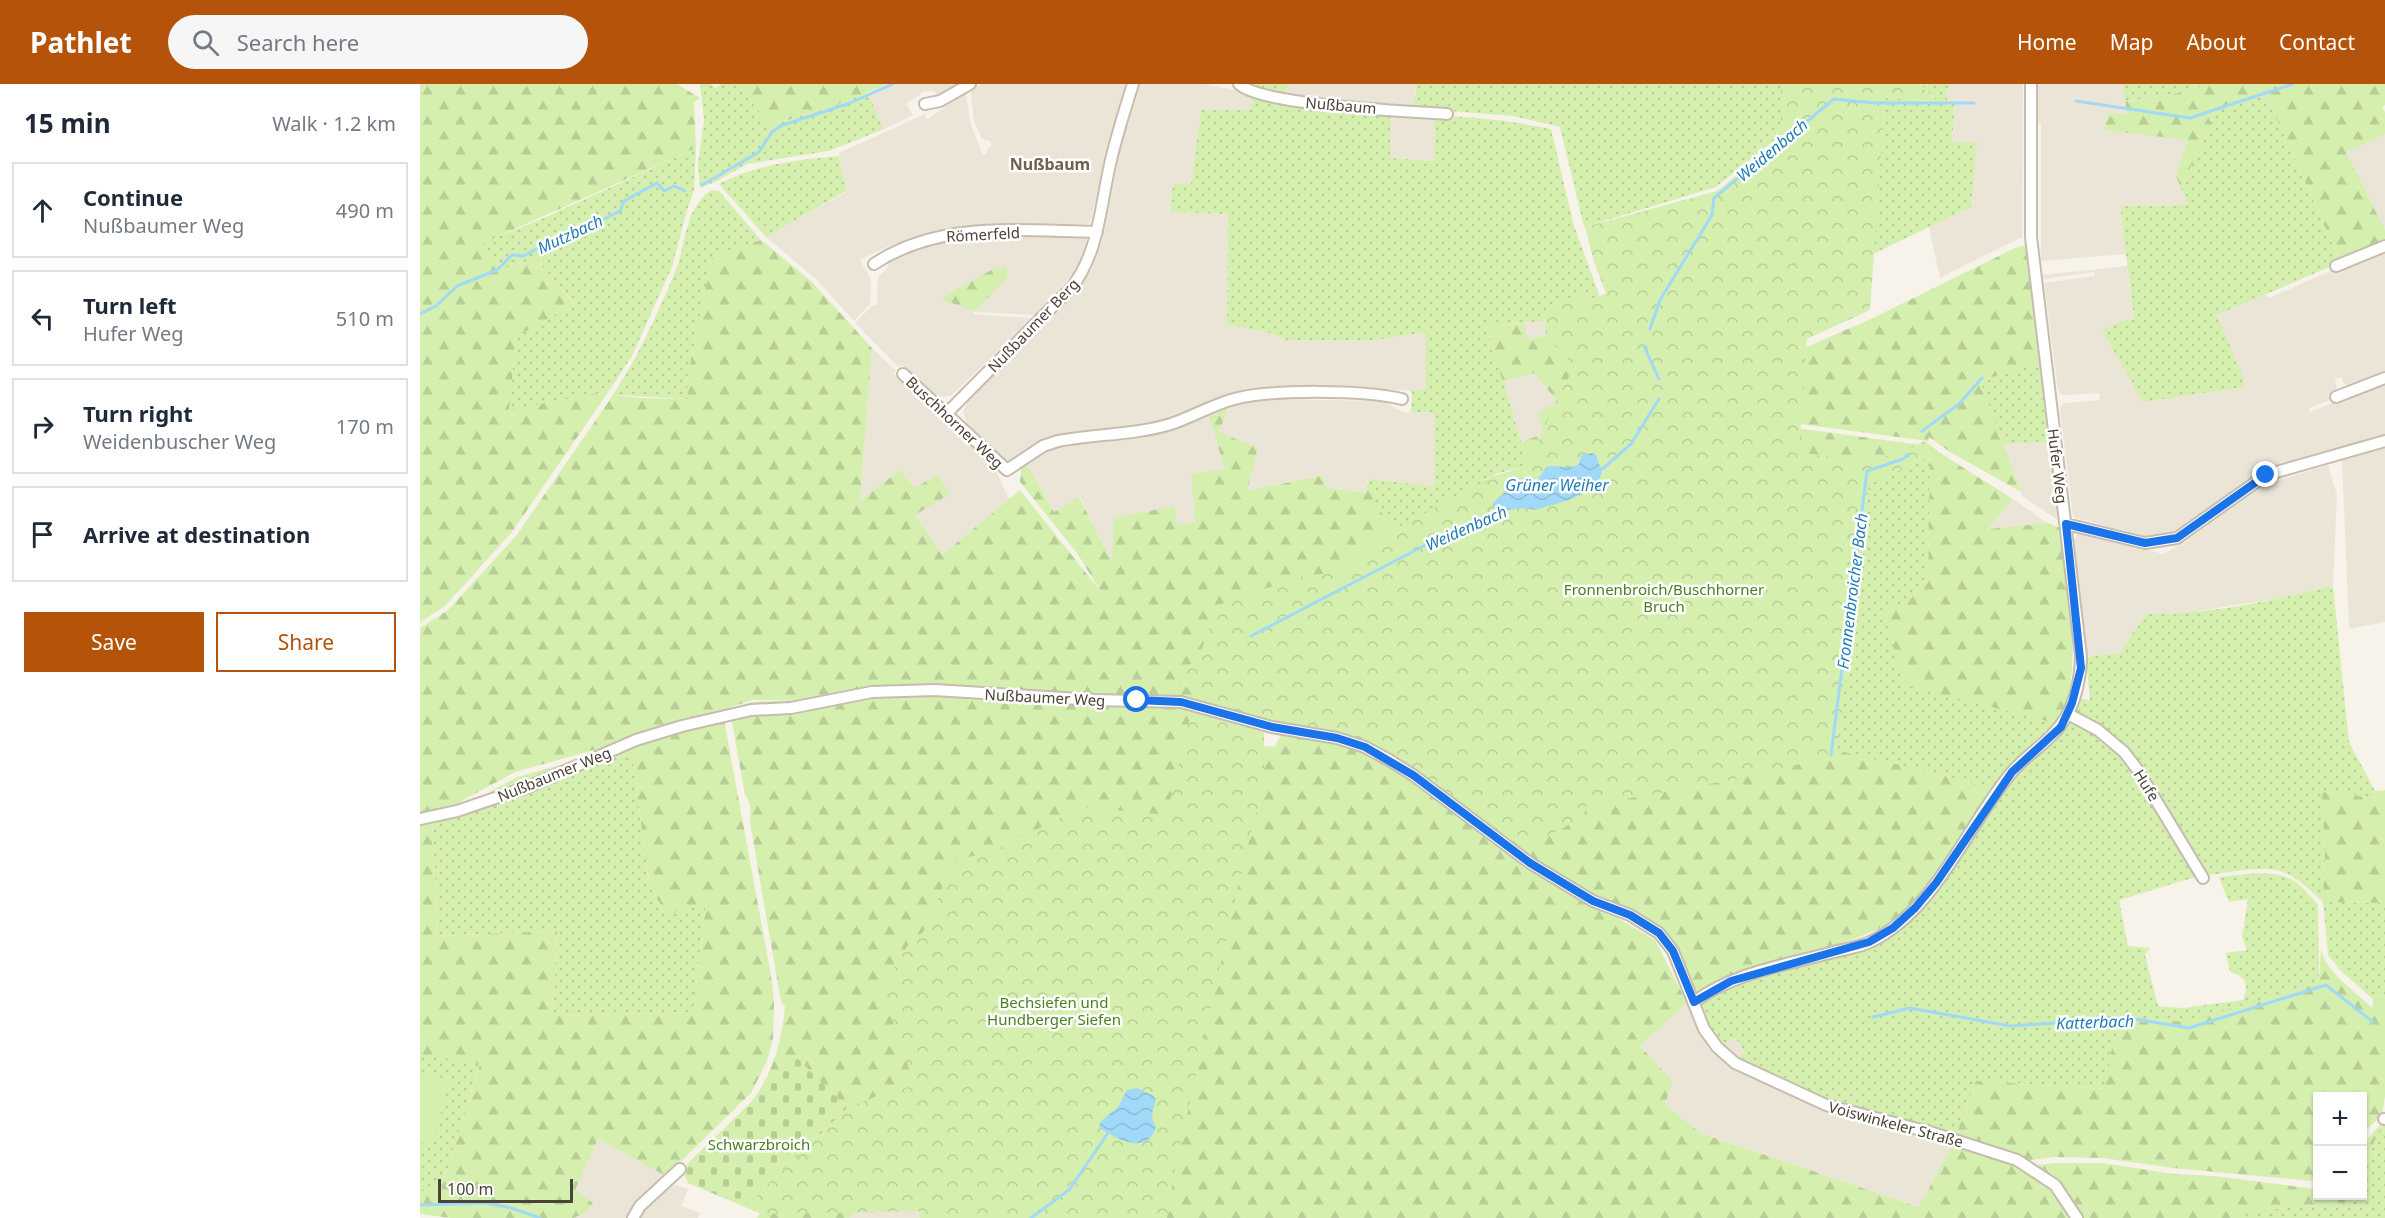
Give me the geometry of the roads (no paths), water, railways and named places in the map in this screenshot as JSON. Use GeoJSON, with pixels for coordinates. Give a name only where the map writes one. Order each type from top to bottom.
{"type":"FeatureCollection","features":[{"type":"Feature","properties":{"kind":"street"},"geometry":{"type":"LineString","coordinates":[[925,104],[940,101],[970,84]]}},
{"type":"Feature","properties":{"kind":"street","name":"Nußbaumer Berg"},"geometry":{"type":"LineString","coordinates":[[947,413],[1072,287],[1089,261],[1109,167],[1132,84]]}},
{"type":"Feature","properties":{"kind":"street","name":"Nußbaum"},"geometry":{"type":"LineString","coordinates":[[1239,84],[1250,90],[1304,102],[1447,114]]}},
{"type":"Feature","properties":{"kind":"street","name":"Hufer Weg"},"geometry":{"type":"LineString","coordinates":[[1694,1002],[1731,981],[1869,942],[1893,928],[1915,908],[1936,883],[2012,772],[2061,727],[2068,714],[2076,690],[2081,656],[2031,237],[2031,84]]}},
{"type":"Feature","properties":{"kind":"street","name":"Römerfeld"},"geometry":{"type":"LineString","coordinates":[[874,264],[892,252],[944,235],[970,232],[1097,231]]}},
{"type":"Feature","properties":{"kind":"street"},"geometry":{"type":"LineString","coordinates":[[2336,266],[2385,246]]}},
{"type":"Feature","properties":{"kind":"street","name":"Buschhorner Weg"},"geometry":{"type":"LineString","coordinates":[[903,374],[1007,470],[1044,446],[1058,441],[1170,424],[1233,399],[1255,395],[1339,394],[1402,399]]}},
{"type":"Feature","properties":{"kind":"street"},"geometry":{"type":"LineString","coordinates":[[2336,397],[2385,378]]}},
{"type":"Feature","properties":{"kind":"street"},"geometry":{"type":"LineString","coordinates":[[2066,524],[2145,543],[2177,538],[2266,475],[2385,441]]}},
{"type":"Feature","properties":{"kind":"street","name":"Nußbaumer Weg"},"geometry":{"type":"LineString","coordinates":[[420,819],[457,811],[528,787],[636,740],[682,726],[750,710],[776,710],[872,692],[900,690],[1181,702],[1272,727],[1337,738],[1365,747],[1389,760],[1413,775],[1530,863],[1593,901],[1630,915],[1659,933],[1673,951],[1694,1002]]}},
{"type":"Feature","properties":{"kind":"street","name":"Hufe"},"geometry":{"type":"LineString","coordinates":[[2068,714],[2098,730],[2124,752],[2137,769],[2203,878]]}},
{"type":"Feature","properties":{"kind":"street","name":"Voiswinkeler Straße"},"geometry":{"type":"LineString","coordinates":[[1694,1002],[1704,1029],[1717,1047],[1735,1063],[1826,1105],[1934,1133],[2017,1160],[2055,1185],[2077,1218]]}},
{"type":"Feature","properties":{"kind":"street"},"geometry":{"type":"LineString","coordinates":[[633,1218],[640,1206],[680,1169]]}},
{"type":"Feature","properties":{"kind":"water","name":"Grüner Weiher"},"geometry":{"type":"Polygon","coordinates":[[[1592,453],[1596,455],[1602,472],[1592,488],[1584,493],[1535,510],[1495,511],[1492,504],[1502,495],[1514,478],[1537,480],[1549,466],[1575,466],[1579,464],[1581,455],[1592,453]]]}},
{"type":"Feature","properties":{"kind":"water"},"geometry":{"type":"Polygon","coordinates":[[[1137,1088],[1154,1096],[1156,1100],[1151,1117],[1156,1127],[1152,1136],[1146,1141],[1131,1143],[1114,1137],[1099,1127],[1101,1121],[1118,1107],[1127,1090],[1137,1088]]]}},
{"type":"Feature","properties":{"kind":"waterway","name":"Mutzbach"},"geometry":{"type":"LineString","coordinates":[[702,185],[759,152],[772,132],[780,126],[850,103],[893,84]]}},
{"type":"Feature","properties":{"kind":"waterway","name":"Weidenbach"},"geometry":{"type":"LineString","coordinates":[[2076,101],[2190,118],[2293,84]]}},
{"type":"Feature","properties":{"kind":"waterway","name":"Weidenbach"},"geometry":{"type":"LineString","coordinates":[[1650,329],[1660,300],[1712,215],[1714,198],[1834,99],[1874,103],[1974,103]]}},
{"type":"Feature","properties":{"kind":"waterway","name":"Mutzbach"},"geometry":{"type":"LineString","coordinates":[[420,314],[436,306],[457,286],[497,270],[512,255],[523,256],[552,241],[574,234],[620,211],[624,201],[657,183],[664,191],[674,186],[685,191]]}},
{"type":"Feature","properties":{"kind":"waterway","name":"Weidenbach"},"geometry":{"type":"LineString","coordinates":[[1644,346],[1659,379]]}},
{"type":"Feature","properties":{"kind":"waterway","name":"Fronnenbroicher Bach"},"geometry":{"type":"LineString","coordinates":[[1922,431],[1959,404],[1982,378]]}},
{"type":"Feature","properties":{"kind":"waterway","name":"Weidenbach"},"geometry":{"type":"LineString","coordinates":[[1599,472],[1631,444],[1659,399]]}},
{"type":"Feature","properties":{"kind":"waterway","name":"Fronnenbroicher Bach"},"geometry":{"type":"LineString","coordinates":[[1831,755],[1867,471],[1903,459],[1908,454]]}},
{"type":"Feature","properties":{"kind":"waterway","name":"Weidenbach"},"geometry":{"type":"LineString","coordinates":[[1251,636],[1462,526],[1504,510]]}},
{"type":"Feature","properties":{"kind":"waterway","name":"Katterbach"},"geometry":{"type":"LineString","coordinates":[[1873,1017],[1910,1008],[2010,1026],[2129,1018],[2189,1028],[2326,985],[2373,1022]]}},
{"type":"Feature","properties":{"kind":"waterway"},"geometry":{"type":"LineString","coordinates":[[1031,1218],[1069,1190],[1108,1133]]}},
{"type":"Feature","properties":{"kind":"waterway"},"geometry":{"type":"LineString","coordinates":[[420,1205],[485,1203],[511,1208],[540,1218]]}},
{"type":"Feature","properties":{"kind":"district","name":"Nußbaum"},"geometry":{"type":"Point","coordinates":[1050,164]}},
{"type":"Feature","properties":{"kind":"park label","name":"Fronnenbroich/Buschhorner Bruch"},"geometry":{"type":"Point","coordinates":[1664,598]}},
{"type":"Feature","properties":{"kind":"park label","name":"Bechsiefen und Hundberger Siefen"},"geometry":{"type":"Point","coordinates":[1054,1010]}},
{"type":"Feature","properties":{"kind":"park label","name":"Schwarzbroich"},"geometry":{"type":"Point","coordinates":[759,1144]}}]}
